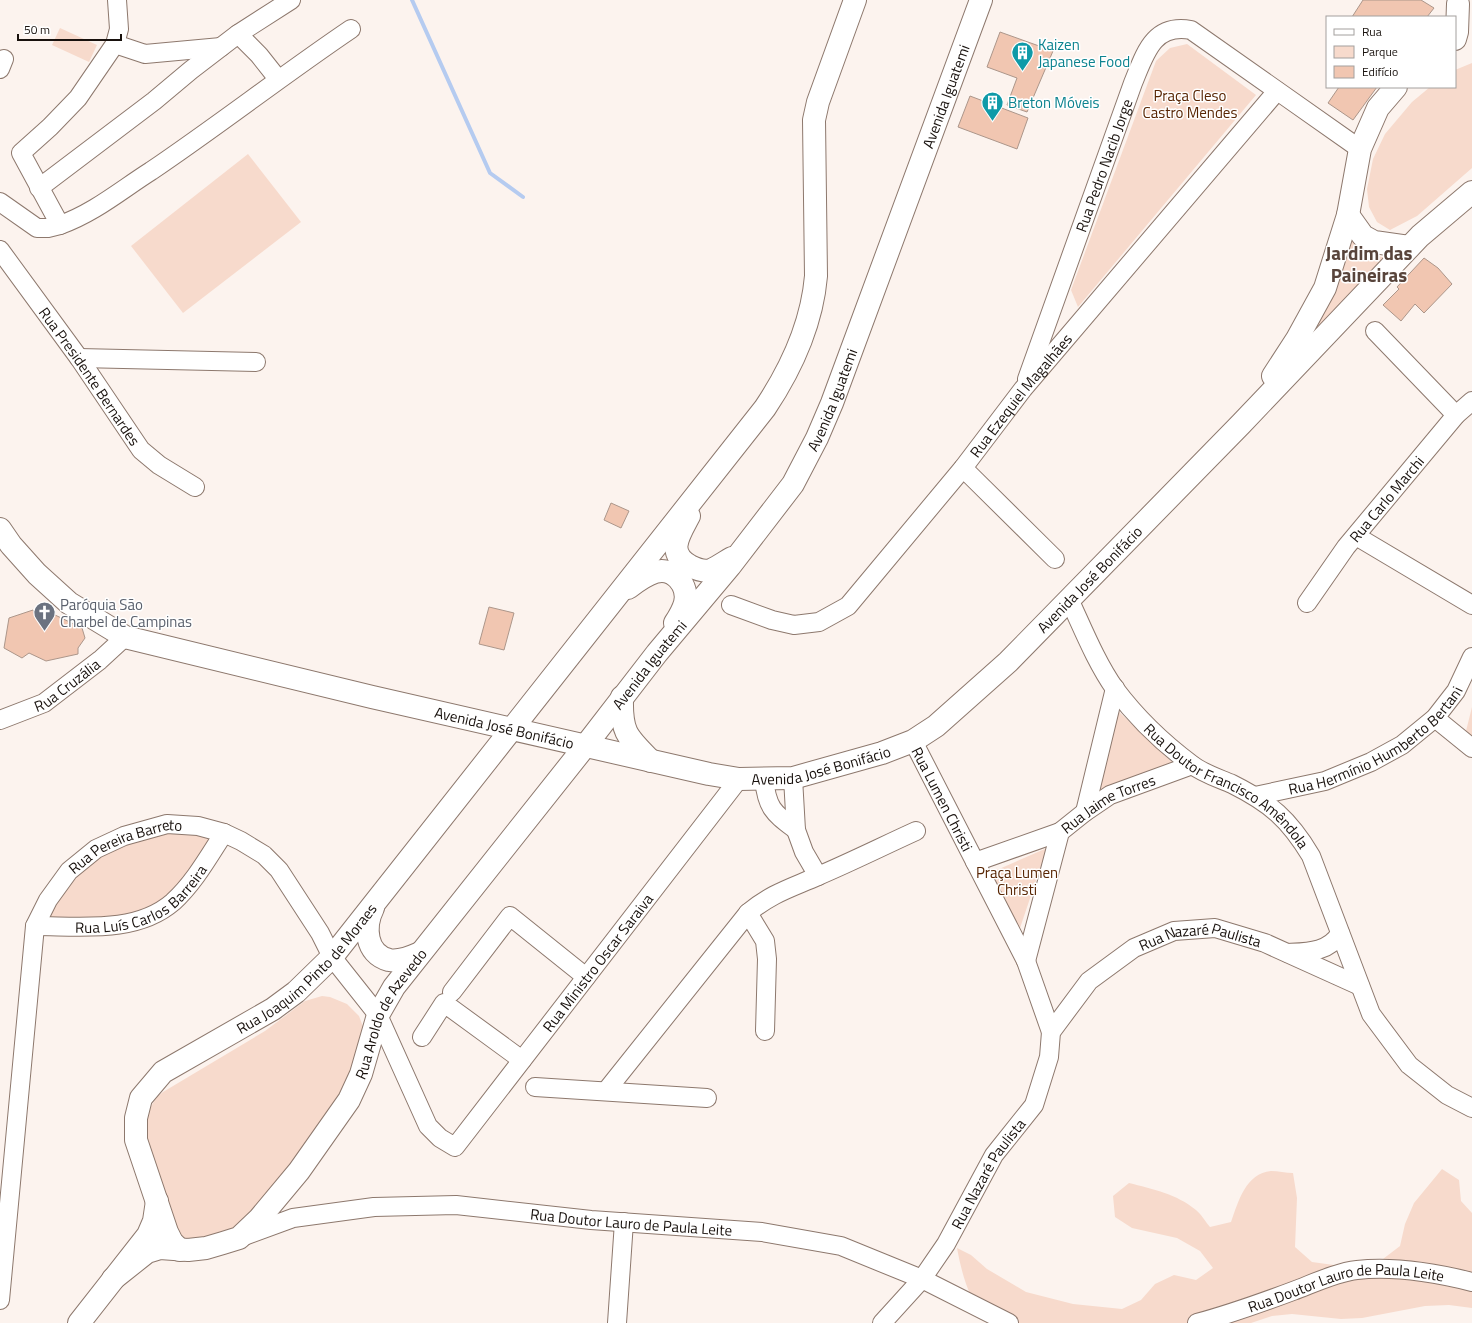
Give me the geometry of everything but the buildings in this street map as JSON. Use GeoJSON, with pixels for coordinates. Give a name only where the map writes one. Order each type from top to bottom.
{"type":"FeatureCollection","features":[{"type":"Feature","properties":{"kind":"main road"},"geometry":{"type":"LineString","coordinates":[[511,729],[708,480],[780,386],[801,340],[814,294],[816,276],[814,120],[818,102],[855,0]]}},
{"type":"Feature","properties":{"kind":"main road","name":"Avenida Iguatemi"},"geometry":{"type":"LineString","coordinates":[[586,745],[657,653],[740,554],[793,484],[818,438],[981,0]]}},
{"type":"Feature","properties":{"kind":"main road"},"geometry":{"type":"LineString","coordinates":[[1456,36],[1461,6]]}},
{"type":"Feature","properties":{"kind":"main road"},"geometry":{"type":"LineString","coordinates":[[1456,50],[1472,43]]}},
{"type":"Feature","properties":{"kind":"main road"},"geometry":{"type":"LineString","coordinates":[[1241,424],[1297,339],[1325,288],[1348,215],[1360,149],[1378,108],[1395,88]]}},
{"type":"Feature","properties":{"kind":"main road","name":"Avenida José Bonifácio"},"geometry":{"type":"LineString","coordinates":[[0,529],[11,545],[37,574],[69,603],[126,637],[229,664],[586,745],[654,763],[739,779],[793,778],[882,753],[913,741],[936,726],[996,672],[1069,599],[1241,424],[1420,236],[1472,192]]}},
{"type":"Feature","properties":{"kind":"main road"},"geometry":{"type":"LineString","coordinates":[[1348,215],[1363,236],[1374,242],[1409,247]]}},
{"type":"Feature","properties":{"kind":"main road"},"geometry":{"type":"LineString","coordinates":[[708,480],[678,538],[676,549],[680,558],[696,570],[709,570],[740,554]]}},
{"type":"Feature","properties":{"kind":"main road"},"geometry":{"type":"LineString","coordinates":[[615,597],[634,583],[656,572],[668,572],[674,574],[681,581],[685,588],[685,602],[680,614],[657,653]]}},
{"type":"Feature","properties":{"kind":"main road"},"geometry":{"type":"LineString","coordinates":[[622,697],[622,718],[624,730],[631,741],[654,763]]}},
{"type":"Feature","properties":{"kind":"main road"},"geometry":{"type":"LineString","coordinates":[[460,717],[472,725],[478,734],[487,759]]}},
{"type":"Feature","properties":{"kind":"main road","name":"Rua Joaquim Pinto de Moraes"},"geometry":{"type":"LineString","coordinates":[[180,1250],[172,1242],[167,1232],[157,1198],[136,1140],[136,1118],[141,1098],[163,1072],[273,1009],[296,992],[332,957],[511,729]]}},
{"type":"Feature","properties":{"kind":"main road","name":"Rua Aroldo de Azevedo"},"geometry":{"type":"LineString","coordinates":[[113,1279],[147,1252],[160,1248],[180,1250],[206,1248],[239,1238],[270,1207],[338,1117],[349,1100],[361,1074],[378,1015],[394,987],[586,745]]}},
{"type":"Feature","properties":{"kind":"main road"},"geometry":{"type":"LineString","coordinates":[[377,898],[368,917],[367,936],[376,953],[389,960],[405,959],[420,953]]}},
{"type":"Feature","properties":{"kind":"main road"},"geometry":{"type":"LineString","coordinates":[[79,1323],[148,1235],[154,1221],[157,1198]]}},
{"type":"Feature","properties":{"kind":"street"},"geometry":{"type":"LineString","coordinates":[[60,225],[21,153],[78,98],[115,44],[119,29],[117,0]]}},
{"type":"Feature","properties":{"kind":"street"},"geometry":{"type":"LineString","coordinates":[[39,188],[154,101],[238,34],[291,0]]}},
{"type":"Feature","properties":{"kind":"street","name":"Rua Pedro Nacib Jorge"},"geometry":{"type":"LineString","coordinates":[[1023,389],[1133,83],[1146,51],[1164,32],[1180,28],[1191,30],[1360,149]]}},
{"type":"Feature","properties":{"kind":"street"},"geometry":{"type":"LineString","coordinates":[[0,202],[37,228],[48,228],[82,217],[184,148],[278,79],[351,29]]}},
{"type":"Feature","properties":{"kind":"street"},"geometry":{"type":"LineString","coordinates":[[238,34],[259,55],[278,79]]}},
{"type":"Feature","properties":{"kind":"street"},"geometry":{"type":"LineString","coordinates":[[115,44],[145,54],[222,47]]}},
{"type":"Feature","properties":{"kind":"street","name":"Rua Ezequiel Magalhães"},"geometry":{"type":"LineString","coordinates":[[731,604],[772,620],[794,625],[819,622],[848,606],[963,468],[1023,389],[1277,91]]}},
{"type":"Feature","properties":{"kind":"street","name":"Rua Presidente Bernardes"},"geometry":{"type":"LineString","coordinates":[[0,250],[79,358],[141,450],[159,465],[195,487]]}},
{"type":"Feature","properties":{"kind":"street"},"geometry":{"type":"LineString","coordinates":[[1375,332],[1456,415]]}},
{"type":"Feature","properties":{"kind":"street"},"geometry":{"type":"LineString","coordinates":[[79,358],[256,362]]}},
{"type":"Feature","properties":{"kind":"street","name":"Rua Carlo Marchi"},"geometry":{"type":"LineString","coordinates":[[1307,603],[1356,536],[1456,415],[1472,401]]}},
{"type":"Feature","properties":{"kind":"street"},"geometry":{"type":"LineString","coordinates":[[963,468],[1055,559]]}},
{"type":"Feature","properties":{"kind":"street"},"geometry":{"type":"LineString","coordinates":[[1356,536],[1472,605]]}},
{"type":"Feature","properties":{"kind":"street","name":"Rua Doutor Francisco Amêndola"},"geometry":{"type":"LineString","coordinates":[[1069,599],[1097,657],[1115,688],[1135,714],[1192,765],[1255,796],[1279,814],[1297,833],[1311,856],[1360,986]]}},
{"type":"Feature","properties":{"kind":"street","name":"Rua Cruzália"},"geometry":{"type":"LineString","coordinates":[[0,720],[44,703],[100,660],[126,637]]}},
{"type":"Feature","properties":{"kind":"street","name":"Rua Hermínio Humberto Bertani"},"geometry":{"type":"LineString","coordinates":[[1255,796],[1325,781],[1371,762],[1402,745],[1435,718],[1456,691],[1472,657]]}},
{"type":"Feature","properties":{"kind":"street"},"geometry":{"type":"LineString","coordinates":[[1085,812],[1115,688]]}},
{"type":"Feature","properties":{"kind":"street"},"geometry":{"type":"LineString","coordinates":[[1435,718],[1472,748]]}},
{"type":"Feature","properties":{"kind":"street","name":"Rua Lumen Christi"},"geometry":{"type":"LineString","coordinates":[[913,741],[1026,961],[1051,1032]]}},
{"type":"Feature","properties":{"kind":"street","name":"Rua Jaime Torres"},"geometry":{"type":"LineString","coordinates":[[1026,961],[1041,898],[1060,832],[1085,812],[1110,795],[1192,765]]}},
{"type":"Feature","properties":{"kind":"street"},"geometry":{"type":"LineString","coordinates":[[793,778],[796,830],[804,852],[818,876]]}},
{"type":"Feature","properties":{"kind":"street","name":"Rua Ministro Oscar Saraiva"},"geometry":{"type":"LineString","coordinates":[[455,1147],[739,779]]}},
{"type":"Feature","properties":{"kind":"street"},"geometry":{"type":"LineString","coordinates":[[764,779],[765,796],[774,813],[796,830]]}},
{"type":"Feature","properties":{"kind":"street","name":"Rua Pereira Barreto"},"geometry":{"type":"LineString","coordinates":[[0,1300],[35,926],[48,900],[68,871],[96,849],[124,836],[167,824],[198,826],[224,833],[264,855],[279,870],[320,933],[332,957],[378,1015],[428,1126],[440,1138],[455,1147]]}},
{"type":"Feature","properties":{"kind":"street"},"geometry":{"type":"LineString","coordinates":[[606,1091],[748,913],[776,893],[818,876],[916,831]]}},
{"type":"Feature","properties":{"kind":"street"},"geometry":{"type":"LineString","coordinates":[[975,862],[1060,832]]}},
{"type":"Feature","properties":{"kind":"street","name":"Rua Luís Carlos Barreira"},"geometry":{"type":"LineString","coordinates":[[35,926],[122,925],[148,918],[173,902],[192,880],[224,833]]}},
{"type":"Feature","properties":{"kind":"street"},"geometry":{"type":"LineString","coordinates":[[748,913],[765,941],[767,959],[764,1031]]}},
{"type":"Feature","properties":{"kind":"street"},"geometry":{"type":"LineString","coordinates":[[452,992],[510,916],[586,976]]}},
{"type":"Feature","properties":{"kind":"street","name":"Rua Nazaré Paulista"},"geometry":{"type":"LineString","coordinates":[[882,1323],[922,1279],[946,1244],[994,1155],[1034,1105],[1049,1057],[1051,1032],[1089,981],[1134,948],[1174,931],[1215,928],[1265,943],[1360,986]]}},
{"type":"Feature","properties":{"kind":"street","name":"Rua Nazaré Paulista"},"geometry":{"type":"LineString","coordinates":[[1287,953],[1312,952],[1335,942],[1340,934]]}},
{"type":"Feature","properties":{"kind":"street"},"geometry":{"type":"LineString","coordinates":[[1360,986],[1371,1014],[1409,1065],[1447,1095],[1472,1108]]}},
{"type":"Feature","properties":{"kind":"street"},"geometry":{"type":"LineString","coordinates":[[422,1037],[444,1003],[522,1060]]}},
{"type":"Feature","properties":{"kind":"street"},"geometry":{"type":"LineString","coordinates":[[1041,1004],[1054,1010],[1066,1012]]}},
{"type":"Feature","properties":{"kind":"street"},"geometry":{"type":"LineString","coordinates":[[535,1087],[707,1098]]}},
{"type":"Feature","properties":{"kind":"street","name":"Rua Doutor Lauro de Paula Leite"},"geometry":{"type":"LineString","coordinates":[[239,1238],[293,1218],[374,1207],[456,1205],[624,1222],[762,1232],[841,1246],[922,1279],[1009,1323]]}},
{"type":"Feature","properties":{"kind":"street"},"geometry":{"type":"LineString","coordinates":[[617,1323],[624,1222]]}},
{"type":"Feature","properties":{"kind":"street","name":"Rua Doutor Lauro de Paula Leite"},"geometry":{"type":"LineString","coordinates":[[1197,1323],[1242,1310],[1355,1270],[1386,1269],[1453,1277],[1472,1282]]}},
{"type":"Feature","properties":{"kind":"green space"},"geometry":{"type":"Polygon","coordinates":[[[60,28],[97,45],[89,62],[52,45],[60,28]]]}},
{"type":"Feature","properties":{"kind":"green space","name":"Praça Cleso Castro Mendes"},"geometry":{"type":"Polygon","coordinates":[[[1187,44],[1256,95],[1078,307],[1071,290],[1156,61],[1170,48],[1187,44]]]}},
{"type":"Feature","properties":{"kind":"green space"},"geometry":{"type":"Polygon","coordinates":[[[1472,63],[1472,168],[1417,216],[1390,230],[1377,222],[1369,207],[1367,189],[1373,159],[1385,134],[1412,102],[1429,88],[1456,88],[1456,70],[1472,63]]]}},
{"type":"Feature","properties":{"kind":"green space"},"geometry":{"type":"Polygon","coordinates":[[[248,154],[301,222],[183,313],[131,246],[248,154]]]}},
{"type":"Feature","properties":{"kind":"green space"},"geometry":{"type":"Polygon","coordinates":[[[1350,234],[1367,250],[1388,259],[1286,368],[1350,234]]]}},
{"type":"Feature","properties":{"kind":"green space"},"geometry":{"type":"Polygon","coordinates":[[[1472,707],[1472,758],[1465,751],[1466,731],[1472,707]]]}},
{"type":"Feature","properties":{"kind":"green space"},"geometry":{"type":"Polygon","coordinates":[[[1117,710],[1175,765],[1099,792],[1117,710]]]}},
{"type":"Feature","properties":{"kind":"green space"},"geometry":{"type":"Polygon","coordinates":[[[160,831],[189,831],[214,839],[176,891],[157,908],[137,918],[126,920],[100,921],[50,917],[60,898],[89,862],[127,843],[160,831]]]}},
{"type":"Feature","properties":{"kind":"green space","name":"Praça Lumen Christi"},"geometry":{"type":"Polygon","coordinates":[[[1047,848],[1020,928],[990,873],[1047,848]]]}},
{"type":"Feature","properties":{"kind":"green space"},"geometry":{"type":"Polygon","coordinates":[[[322,996],[330,997],[347,1004],[359,1016],[365,1032],[353,1078],[247,1224],[228,1237],[179,1240],[145,1138],[148,1111],[157,1097],[163,1092],[265,1031],[305,1001],[322,996]]]}},
{"type":"Feature","properties":{"kind":"green space"},"geometry":{"type":"Polygon","coordinates":[[[1442,1169],[1459,1180],[1461,1201],[1472,1213],[1472,1308],[1449,1305],[1425,1306],[1362,1318],[1341,1319],[1292,1314],[1272,1316],[1251,1323],[987,1323],[971,1297],[961,1268],[957,1248],[971,1255],[987,1269],[1026,1292],[1073,1304],[1122,1309],[1141,1300],[1155,1284],[1174,1275],[1196,1280],[1213,1268],[1200,1251],[1177,1238],[1132,1228],[1115,1217],[1113,1196],[1129,1183],[1173,1196],[1189,1204],[1198,1212],[1210,1227],[1231,1222],[1244,1190],[1255,1177],[1262,1173],[1271,1171],[1293,1173],[1297,1198],[1295,1247],[1312,1262],[1341,1266],[1362,1264],[1383,1259],[1400,1246],[1405,1224],[1414,1203],[1442,1169]]]}},
{"type":"Feature","properties":{"kind":"waterway"},"geometry":{"type":"LineString","coordinates":[[412,0],[490,173],[523,197]]}},
{"type":"Feature","properties":{"kind":"place","name":"Kaizen Japanese Food"},"geometry":{"type":"Point","coordinates":[1023,72]}},
{"type":"Feature","properties":{"kind":"place","name":"Breton Móveis"},"geometry":{"type":"Point","coordinates":[993,122]}},
{"type":"Feature","properties":{"kind":"place","name":"Paróquia São Charbel de Campinas"},"geometry":{"type":"Point","coordinates":[45,632]}},
{"type":"Feature","properties":{"kind":"district","name":"Jardim das Paineiras"},"geometry":{"type":"Point","coordinates":[1369,263]}}]}
